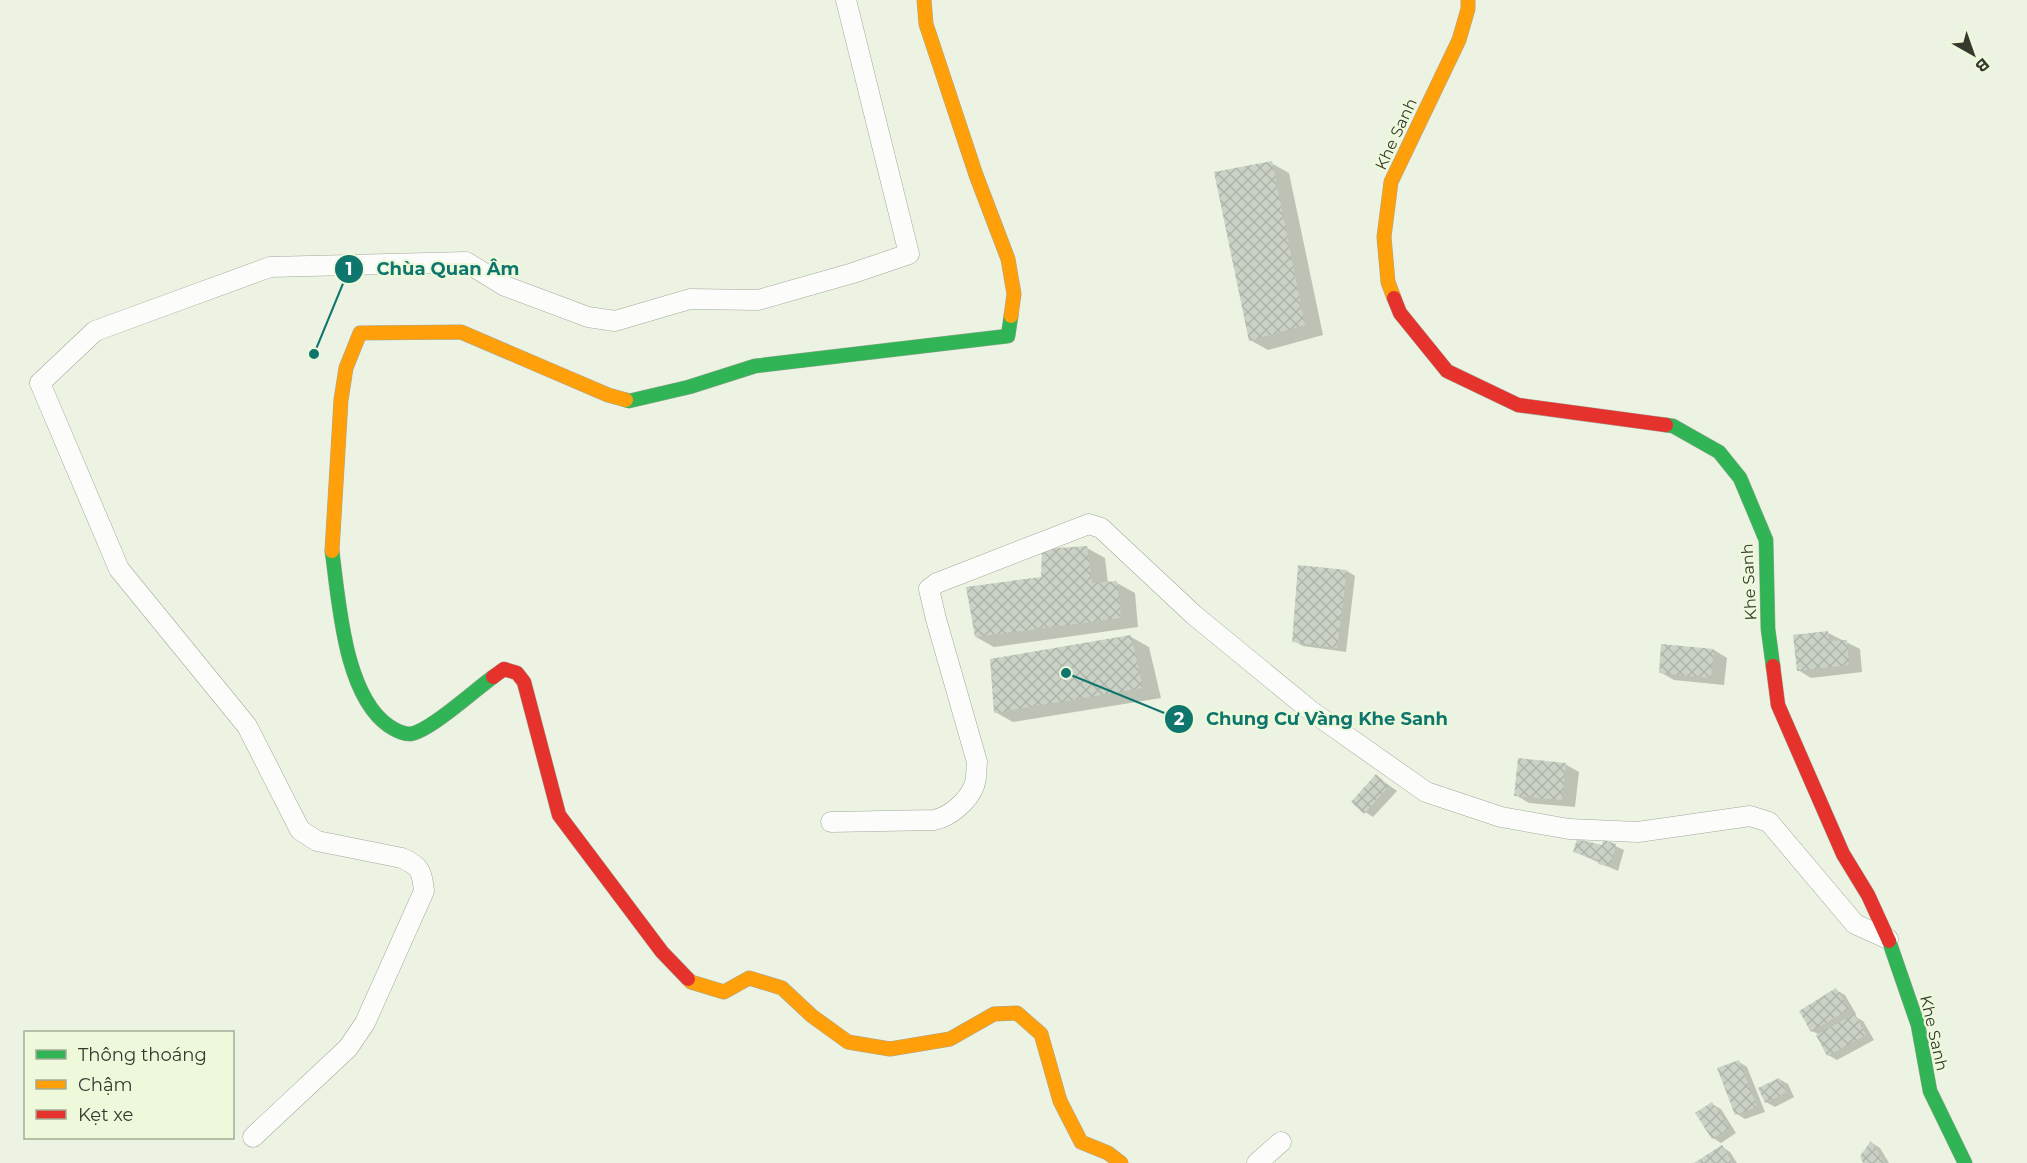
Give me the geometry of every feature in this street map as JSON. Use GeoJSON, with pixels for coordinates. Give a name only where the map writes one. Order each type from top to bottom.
{"type":"FeatureCollection","features":[{"type":"Feature","properties":{"kind":"main road"},"geometry":{"type":"LineString","coordinates":[[924,0],[926,24],[976,175],[1008,258],[1014,294],[1008,336],[755,366],[689,387],[629,401],[608,395],[461,332],[360,333],[346,368],[341,400],[331,544],[342,625],[357,685],[380,720],[396,731],[411,734],[439,720],[504,669],[517,673],[524,682],[532,708],[559,815],[662,952],[691,982],[724,992],[750,978],[782,988],[812,1016],[848,1042],[890,1049],[950,1039],[994,1014],[1017,1013],[1041,1034],[1060,1101],[1081,1142],[1108,1153],[1121,1163]]}},
{"type":"Feature","properties":{"kind":"main road","name":"Khe Sanh"},"geometry":{"type":"LineString","coordinates":[[1468,0],[1468,9],[1459,40],[1391,182],[1384,237],[1388,282],[1400,313],[1447,371],[1518,405],[1673,426],[1719,452],[1740,478],[1766,540],[1768,629],[1778,705],[1843,854],[1868,895],[1888,939],[1918,1025],[1930,1091],[1965,1163]]}},
{"type":"Feature","properties":{"kind":"street"},"geometry":{"type":"LineString","coordinates":[[253,1137],[348,1048],[365,1023],[424,891],[423,874],[414,863],[402,858],[317,841],[300,830],[247,726],[119,568],[40,383],[95,332],[270,267],[466,262],[505,286],[588,317],[615,321],[690,299],[758,300],[853,273],[909,254],[846,0]]}},
{"type":"Feature","properties":{"kind":"street"},"geometry":{"type":"LineString","coordinates":[[831,822],[934,820],[950,814],[969,794],[976,779],[977,762],[936,619],[930,589],[937,583],[1089,524],[1101,528],[1194,615],[1311,711],[1426,792],[1501,817],[1569,829],[1638,832],[1750,816],[1769,822],[1855,924],[1888,939]]}},
{"type":"Feature","properties":{"kind":"street"},"geometry":{"type":"LineString","coordinates":[[1257,1163],[1281,1142]]}},
{"type":"Feature","properties":{"kind":"building"},"geometry":{"type":"Polygon","coordinates":[[[1272,161],[1305,325],[1249,341],[1214,172],[1272,161]]]}},
{"type":"Feature","properties":{"kind":"building"},"geometry":{"type":"Polygon","coordinates":[[[1087,546],[1092,583],[1117,581],[1121,618],[975,637],[966,587],[1041,577],[1042,549],[1087,546]]]}},
{"type":"Feature","properties":{"kind":"building"},"geometry":{"type":"Polygon","coordinates":[[[1298,565],[1347,570],[1337,648],[1292,642],[1298,565]]]}},
{"type":"Feature","properties":{"kind":"building"},"geometry":{"type":"Polygon","coordinates":[[[1828,631],[1829,641],[1847,640],[1849,665],[1797,671],[1793,635],[1828,631]]]}},
{"type":"Feature","properties":{"kind":"building"},"geometry":{"type":"Polygon","coordinates":[[[1131,635],[1143,688],[994,713],[990,659],[1131,635]]]}},
{"type":"Feature","properties":{"kind":"building"},"geometry":{"type":"Polygon","coordinates":[[[1661,644],[1714,649],[1711,678],[1659,673],[1661,644]]]}},
{"type":"Feature","properties":{"kind":"building"},"geometry":{"type":"Polygon","coordinates":[[[1518,758],[1566,763],[1562,800],[1514,796],[1518,758]]]}},
{"type":"Feature","properties":{"kind":"building"},"geometry":{"type":"Polygon","coordinates":[[[1376,774],[1389,786],[1364,814],[1351,802],[1376,774]]]}},
{"type":"Feature","properties":{"kind":"building"},"geometry":{"type":"Polygon","coordinates":[[[1577,839],[1602,845],[1603,840],[1616,844],[1610,867],[1598,864],[1599,860],[1573,852],[1577,839]]]}},
{"type":"Feature","properties":{"kind":"building"},"geometry":{"type":"Polygon","coordinates":[[[1836,988],[1849,1009],[1811,1032],[1799,1011],[1836,988]]]}},
{"type":"Feature","properties":{"kind":"building"},"geometry":{"type":"Polygon","coordinates":[[[1855,1014],[1866,1035],[1827,1056],[1816,1035],[1855,1014]]]}},
{"type":"Feature","properties":{"kind":"building"},"geometry":{"type":"Polygon","coordinates":[[[1739,1060],[1757,1107],[1735,1115],[1717,1068],[1739,1060]]]}},
{"type":"Feature","properties":{"kind":"building"},"geometry":{"type":"Polygon","coordinates":[[[1779,1078],[1786,1092],[1765,1103],[1758,1088],[1779,1078]]]}},
{"type":"Feature","properties":{"kind":"building"},"geometry":{"type":"Polygon","coordinates":[[[1712,1102],[1729,1128],[1712,1139],[1695,1113],[1712,1102]]]}},
{"type":"Feature","properties":{"kind":"building"},"geometry":{"type":"Polygon","coordinates":[[[1871,1141],[1883,1163],[1863,1163],[1860,1156],[1871,1141]]]}},
{"type":"Feature","properties":{"kind":"building"},"geometry":{"type":"Polygon","coordinates":[[[1722,1145],[1733,1163],[1694,1163],[1722,1145]]]}},
{"type":"Feature","properties":{"kind":"traffic: fast"},"geometry":{"type":"LineString","coordinates":[[626,400],[689,387],[755,366],[1008,336],[1011,316]]}},
{"type":"Feature","properties":{"kind":"traffic: fast"},"geometry":{"type":"LineString","coordinates":[[1666,425],[1673,426],[1719,452],[1740,478],[1766,540],[1768,629],[1773,666]]}},
{"type":"Feature","properties":{"kind":"traffic: fast"},"geometry":{"type":"LineString","coordinates":[[332,551],[341,620],[353,670],[362,693],[374,712],[389,726],[410,734],[429,726],[493,677]]}},
{"type":"Feature","properties":{"kind":"traffic: fast"},"geometry":{"type":"LineString","coordinates":[[1889,941],[1918,1025],[1930,1091],[1965,1163]]}},
{"type":"Feature","properties":{"kind":"traffic: slow"},"geometry":{"type":"LineString","coordinates":[[924,0],[926,24],[976,175],[1008,259],[1014,294],[1011,316]]}},
{"type":"Feature","properties":{"kind":"traffic: slow"},"geometry":{"type":"LineString","coordinates":[[1394,298],[1388,282],[1384,237],[1391,182],[1459,40],[1468,9],[1468,0]]}},
{"type":"Feature","properties":{"kind":"traffic: slow"},"geometry":{"type":"LineString","coordinates":[[332,551],[341,400],[346,368],[360,333],[461,332],[608,395],[626,400]]}},
{"type":"Feature","properties":{"kind":"traffic: slow"},"geometry":{"type":"LineString","coordinates":[[688,979],[691,982],[724,992],[749,978],[782,988],[812,1016],[848,1042],[890,1049],[950,1039],[994,1014],[1017,1013],[1041,1034],[1060,1101],[1081,1142],[1108,1153],[1121,1163]]}},
{"type":"Feature","properties":{"kind":"traffic: jam"},"geometry":{"type":"LineString","coordinates":[[1394,298],[1400,313],[1447,371],[1518,405],[1666,425]]}},
{"type":"Feature","properties":{"kind":"traffic: jam"},"geometry":{"type":"LineString","coordinates":[[1773,666],[1778,705],[1843,854],[1868,895],[1889,941]]}},
{"type":"Feature","properties":{"kind":"traffic: jam"},"geometry":{"type":"LineString","coordinates":[[493,677],[504,669],[517,673],[524,682],[559,815],[662,952],[688,979]]}},
{"type":"Feature","properties":{"kind":"place","name":"Chùa Quan Âm"},"geometry":{"type":"Point","coordinates":[314,354]}},
{"type":"Feature","properties":{"kind":"place","name":"Chung Cư Vàng Khe Sanh"},"geometry":{"type":"Point","coordinates":[1066,673]}}]}
